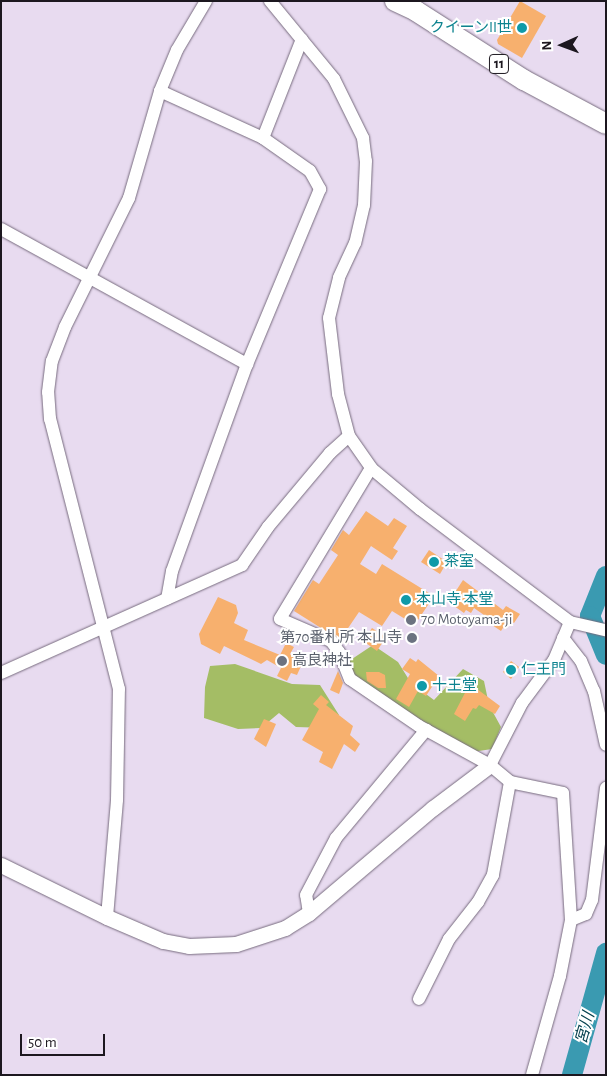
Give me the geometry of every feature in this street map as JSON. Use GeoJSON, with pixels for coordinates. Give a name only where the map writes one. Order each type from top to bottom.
{"type":"FeatureCollection","features":[{"type":"Feature","properties":{"kind":"highway","name":"11"},"geometry":{"type":"LineString","coordinates":[[395,1],[416,10],[524,80],[606,124]]}},
{"type":"Feature","properties":{"kind":"street"},"geometry":{"type":"LineString","coordinates":[[106,918],[117,800],[119,689],[50,419],[48,392],[52,361],[65,327],[129,198],[160,91],[177,50],[206,1]]}},
{"type":"Feature","properties":{"kind":"street"},"geometry":{"type":"LineString","coordinates":[[270,1],[334,79],[348,104],[363,138],[367,187],[356,243],[339,278],[329,318],[338,394],[349,436],[371,468],[414,504],[573,622],[606,630]]}},
{"type":"Feature","properties":{"kind":"street"},"geometry":{"type":"LineString","coordinates":[[263,138],[302,39]]}},
{"type":"Feature","properties":{"kind":"street"},"geometry":{"type":"LineString","coordinates":[[160,91],[263,138],[310,171],[320,190],[247,364],[172,571],[167,599]]}},
{"type":"Feature","properties":{"kind":"street"},"geometry":{"type":"LineString","coordinates":[[1,229],[247,364]]}},
{"type":"Feature","properties":{"kind":"street"},"geometry":{"type":"LineString","coordinates":[[1,673],[242,565],[274,520],[330,453],[349,436]]}},
{"type":"Feature","properties":{"kind":"street"},"geometry":{"type":"LineString","coordinates":[[371,468],[280,618],[331,641],[339,652],[350,679],[426,730],[490,765],[510,782],[563,793],[571,920],[560,976],[532,1075]]}},
{"type":"Feature","properties":{"kind":"street"},"geometry":{"type":"LineString","coordinates":[[1,865],[106,918],[163,942],[213,947],[260,939],[309,913],[433,808],[490,765],[522,703],[554,660],[563,638],[573,622]]}},
{"type":"Feature","properties":{"kind":"street"},"geometry":{"type":"LineString","coordinates":[[563,638],[581,661],[594,691],[606,745]]}},
{"type":"Feature","properties":{"kind":"street"},"geometry":{"type":"LineString","coordinates":[[309,913],[306,895],[336,838],[426,730]]}},
{"type":"Feature","properties":{"kind":"street"},"geometry":{"type":"LineString","coordinates":[[419,999],[449,939],[478,902],[493,875],[510,782]]}},
{"type":"Feature","properties":{"kind":"street"},"geometry":{"type":"LineString","coordinates":[[571,920],[586,914],[592,900],[606,788]]}},
{"type":"Feature","properties":{"kind":"green space"},"geometry":{"type":"Polygon","coordinates":[[[373,645],[398,662],[411,683],[434,700],[463,669],[484,681],[489,705],[501,727],[492,749],[472,752],[354,678],[349,661],[373,645]]]}},
{"type":"Feature","properties":{"kind":"green space"},"geometry":{"type":"Polygon","coordinates":[[[235,664],[292,684],[320,685],[339,715],[328,728],[296,727],[279,713],[261,728],[238,729],[204,718],[205,687],[210,666],[235,664]]]}},
{"type":"Feature","properties":{"kind":"building","name":"クイーンII世"},"geometry":{"type":"Polygon","coordinates":[[[520,1],[546,16],[522,58],[498,44],[497,40],[520,1]]]}},
{"type":"Feature","properties":{"kind":"building"},"geometry":{"type":"Polygon","coordinates":[[[366,511],[388,526],[394,518],[407,526],[393,548],[398,551],[392,560],[371,546],[360,564],[376,574],[382,564],[429,593],[426,599],[430,602],[418,620],[414,617],[410,622],[392,611],[382,626],[359,612],[340,640],[294,611],[313,580],[319,584],[338,555],[331,550],[343,530],[349,535],[366,511]]]}},
{"type":"Feature","properties":{"kind":"building","name":"茶室"},"geometry":{"type":"Polygon","coordinates":[[[429,550],[447,562],[440,574],[421,562],[429,550]]]}},
{"type":"Feature","properties":{"kind":"building"},"geometry":{"type":"Polygon","coordinates":[[[463,580],[503,610],[506,606],[520,614],[514,623],[508,620],[501,631],[492,625],[494,622],[474,608],[471,613],[466,610],[464,613],[454,606],[450,600],[463,580]]]}},
{"type":"Feature","properties":{"kind":"building"},"geometry":{"type":"Polygon","coordinates":[[[218,597],[236,605],[238,613],[234,623],[248,630],[244,640],[280,655],[286,643],[294,647],[290,654],[301,666],[297,675],[291,673],[287,681],[277,676],[281,668],[267,660],[261,664],[224,646],[220,654],[201,644],[199,634],[218,597]]]}},
{"type":"Feature","properties":{"kind":"building"},"geometry":{"type":"Polygon","coordinates":[[[372,628],[386,637],[377,651],[363,641],[372,628]]]}},
{"type":"Feature","properties":{"kind":"building","name":"十王堂"},"geometry":{"type":"Polygon","coordinates":[[[410,658],[416,662],[418,659],[439,676],[426,696],[418,691],[409,707],[396,699],[410,674],[402,669],[410,658]]]}},
{"type":"Feature","properties":{"kind":"building","name":"仁王門"},"geometry":{"type":"Polygon","coordinates":[[[511,661],[519,667],[511,679],[503,672],[511,661]]]}},
{"type":"Feature","properties":{"kind":"building"},"geometry":{"type":"Polygon","coordinates":[[[338,671],[343,683],[339,694],[330,690],[338,671]]]}},
{"type":"Feature","properties":{"kind":"building"},"geometry":{"type":"Polygon","coordinates":[[[366,672],[379,672],[385,675],[386,688],[378,688],[367,681],[366,672]]]}},
{"type":"Feature","properties":{"kind":"building"},"geometry":{"type":"Polygon","coordinates":[[[473,686],[500,706],[495,714],[479,705],[476,709],[473,708],[465,721],[454,714],[467,689],[471,691],[473,686]]]}},
{"type":"Feature","properties":{"kind":"building"},"geometry":{"type":"Polygon","coordinates":[[[321,695],[329,702],[326,705],[353,726],[350,735],[360,744],[355,752],[344,744],[332,769],[319,762],[323,752],[302,740],[319,709],[313,704],[321,695]]]}},
{"type":"Feature","properties":{"kind":"building"},"geometry":{"type":"Polygon","coordinates":[[[264,719],[276,724],[266,747],[254,739],[264,719]]]}},
{"type":"Feature","properties":{"kind":"waterway","name":"宮川"},"geometry":{"type":"LineString","coordinates":[[606,576],[590,616],[606,655]]}},
{"type":"Feature","properties":{"kind":"waterway","name":"宮川"},"geometry":{"type":"LineString","coordinates":[[572,1075],[606,953]]}},
{"type":"Feature","properties":{"kind":"place","name":"クイーンII世"},"geometry":{"type":"Point","coordinates":[522,28]}},
{"type":"Feature","properties":{"kind":"place","name":"茶室"},"geometry":{"type":"Point","coordinates":[434,562]}},
{"type":"Feature","properties":{"kind":"place","name":"本山寺 本堂"},"geometry":{"type":"Point","coordinates":[406,600]}},
{"type":"Feature","properties":{"kind":"place","name":"70 Motoyama-ji"},"geometry":{"type":"Point","coordinates":[411,620]}},
{"type":"Feature","properties":{"kind":"place","name":"第70番札所 本山寺"},"geometry":{"type":"Point","coordinates":[412,638]}},
{"type":"Feature","properties":{"kind":"place","name":"高良神社"},"geometry":{"type":"Point","coordinates":[282,661]}},
{"type":"Feature","properties":{"kind":"place","name":"仁王門"},"geometry":{"type":"Point","coordinates":[511,670]}},
{"type":"Feature","properties":{"kind":"place","name":"十王堂"},"geometry":{"type":"Point","coordinates":[422,686]}}]}
